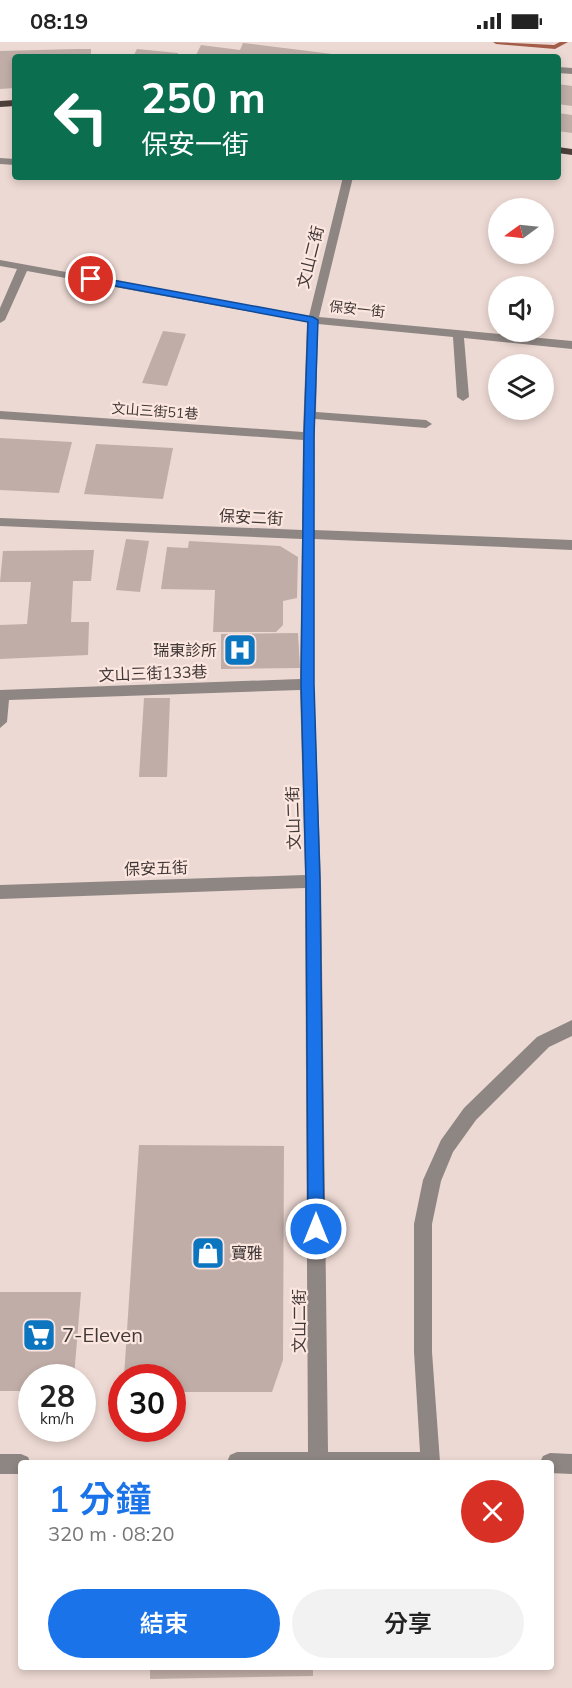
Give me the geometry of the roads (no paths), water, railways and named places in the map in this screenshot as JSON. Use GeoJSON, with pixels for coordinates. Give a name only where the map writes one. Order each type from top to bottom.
{"type":"FeatureCollection","features":[{"type":"Feature","properties":{"kind":"street","name":"文山二街"},"geometry":{"type":"LineString","coordinates":[[318,1460],[313,881],[308,684],[309,436],[313,320],[347,180]]}},
{"type":"Feature","properties":{"kind":"street","name":"保安一街"},"geometry":{"type":"LineString","coordinates":[[0,263],[313,320],[572,345]]}},
{"type":"Feature","properties":{"kind":"street"},"geometry":{"type":"LineString","coordinates":[[0,320],[24,267]]}},
{"type":"Feature","properties":{"kind":"street"},"geometry":{"type":"LineString","coordinates":[[458,334],[463,397]]}},
{"type":"Feature","properties":{"kind":"street"},"geometry":{"type":"LineString","coordinates":[[310,415],[426,424]]}},
{"type":"Feature","properties":{"kind":"street","name":"文山三街51巷"},"geometry":{"type":"LineString","coordinates":[[0,416],[309,436]]}},
{"type":"Feature","properties":{"kind":"street","name":"保安二街"},"geometry":{"type":"LineString","coordinates":[[0,522],[572,545]]}},
{"type":"Feature","properties":{"kind":"street","name":"文山三街133巷"},"geometry":{"type":"LineString","coordinates":[[1,695],[308,684]]}},
{"type":"Feature","properties":{"kind":"street"},"geometry":{"type":"LineString","coordinates":[[0,722],[1,695]]}},
{"type":"Feature","properties":{"kind":"street","name":"保安五街"},"geometry":{"type":"LineString","coordinates":[[0,892],[313,881]]}},
{"type":"Feature","properties":{"kind":"street"},"geometry":{"type":"LineString","coordinates":[[430,1460],[423,1352],[423,1224],[432,1180],[447,1146],[484,1099],[543,1042],[572,1028]]}},
{"type":"Feature","properties":{"kind":"street"},"geometry":{"type":"LineString","coordinates":[[0,1464],[18,1464]]}},
{"type":"Feature","properties":{"kind":"street"},"geometry":{"type":"LineString","coordinates":[[554,1464],[572,1464]]}},
{"type":"Feature","properties":{"kind":"waterway"},"geometry":{"type":"LineString","coordinates":[[496,42],[555,47],[565,42]]}},
{"type":"Feature","properties":{"kind":"place","name":"瑞東診所"},"geometry":{"type":"Point","coordinates":[240,650]}},
{"type":"Feature","properties":{"kind":"place","name":"寶雅"},"geometry":{"type":"Point","coordinates":[208,1253]}},
{"type":"Feature","properties":{"kind":"place","name":"7-Eleven"},"geometry":{"type":"Point","coordinates":[39,1335]}}]}
